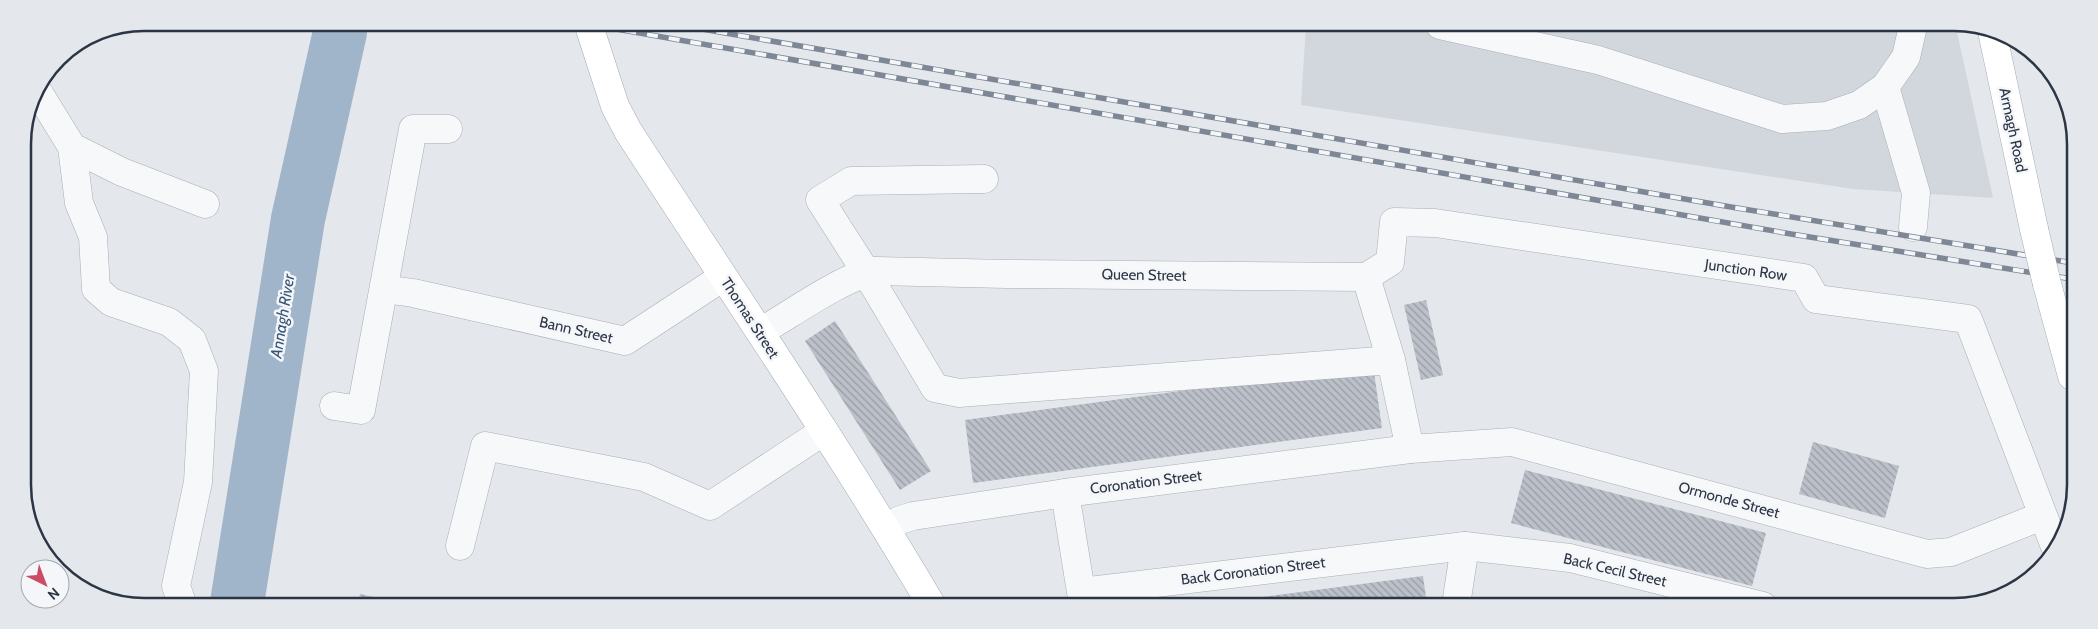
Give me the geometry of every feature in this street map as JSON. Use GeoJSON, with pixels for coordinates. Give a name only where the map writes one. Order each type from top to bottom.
{"type":"FeatureCollection","features":[{"type":"Feature","properties":{"kind":"main road","name":"Thomas Street"},"geometry":{"type":"LineString","coordinates":[[590,31],[616,106],[628,131],[824,431],[886,528],[927,598]]}},
{"type":"Feature","properties":{"kind":"main road","name":"Armagh Road"},"geometry":{"type":"LineString","coordinates":[[1994,39],[2034,229],[2067,358]]}},
{"type":"Feature","properties":{"kind":"street"},"geometry":{"type":"LineString","coordinates":[[1467,31],[1598,60],[1782,119],[1827,116],[1859,104],[1884,87],[1906,56],[1912,31]]}},
{"type":"Feature","properties":{"kind":"street"},"geometry":{"type":"LineString","coordinates":[[1884,87],[1916,193],[1913,227]]}},
{"type":"Feature","properties":{"kind":"street"},"geometry":{"type":"LineString","coordinates":[[42,97],[72,147],[79,203],[93,237],[96,289],[111,302],[169,322],[192,340],[204,372],[198,482],[176,586],[180,598]]}},
{"type":"Feature","properties":{"kind":"street"},"geometry":{"type":"LineString","coordinates":[[334,406],[361,410],[413,129],[448,129]]}},
{"type":"Feature","properties":{"kind":"street"},"geometry":{"type":"LineString","coordinates":[[72,147],[122,172],[205,204]]}},
{"type":"Feature","properties":{"kind":"street"},"geometry":{"type":"LineString","coordinates":[[984,179],[851,181],[820,200],[866,272],[935,388],[959,393],[1391,360]]}},
{"type":"Feature","properties":{"kind":"street","name":"Junction Row"},"geometry":{"type":"LineString","coordinates":[[1366,277],[1390,262],[1394,222],[1435,223],[1804,278],[1816,299],[1968,319],[2052,540]]}},
{"type":"Feature","properties":{"kind":"street","name":"Queen Street"},"geometry":{"type":"LineString","coordinates":[[760,332],[834,289],[866,272],[876,270],[1017,274],[1366,277]]}},
{"type":"Feature","properties":{"kind":"street","name":"Bann Street"},"geometry":{"type":"LineString","coordinates":[[384,289],[624,341],[723,277]]}},
{"type":"Feature","properties":{"kind":"street"},"geometry":{"type":"LineString","coordinates":[[1366,277],[1391,360],[1410,449]]}},
{"type":"Feature","properties":{"kind":"street"},"geometry":{"type":"LineString","coordinates":[[460,546],[485,446],[644,477],[710,506],[824,431]]}},
{"type":"Feature","properties":{"kind":"street","name":"Ormonde Street"},"geometry":{"type":"LineString","coordinates":[[1410,449],[1512,442],[1927,554],[1951,552],[2042,516]]}},
{"type":"Feature","properties":{"kind":"street","name":"Coronation Street"},"geometry":{"type":"LineString","coordinates":[[886,528],[900,520],[913,516],[1065,493],[1410,449]]}},
{"type":"Feature","properties":{"kind":"street","name":"Back Coronation Street"},"geometry":{"type":"LineString","coordinates":[[1065,493],[1081,592],[1465,546]]}},
{"type":"Feature","properties":{"kind":"street"},"geometry":{"type":"LineString","coordinates":[[1457,598],[1465,546]]}},
{"type":"Feature","properties":{"kind":"street","name":"Back Cecil Street"},"geometry":{"type":"LineString","coordinates":[[1465,546],[1570,558],[1731,598]]}},
{"type":"Feature","properties":{"kind":"shaded area"},"geometry":{"type":"Polygon","coordinates":[[[1306,31],[1957,31],[1993,198],[1853,189],[1301,105],[1306,31]]]}},
{"type":"Feature","properties":{"kind":"building"},"geometry":{"type":"Polygon","coordinates":[[[1426,300],[1443,375],[1421,380],[1404,305],[1426,300]]]}},
{"type":"Feature","properties":{"kind":"building"},"geometry":{"type":"Polygon","coordinates":[[[835,321],[931,471],[900,490],[805,341],[835,321]]]}},
{"type":"Feature","properties":{"kind":"building"},"geometry":{"type":"Polygon","coordinates":[[[1373,365],[1382,428],[973,483],[965,420],[1373,365]]]}},
{"type":"Feature","properties":{"kind":"building"},"geometry":{"type":"Polygon","coordinates":[[[1813,442],[1899,466],[1885,518],[1799,494],[1813,442]]]}},
{"type":"Feature","properties":{"kind":"building"},"geometry":{"type":"Polygon","coordinates":[[[1525,470],[1766,533],[1752,586],[1511,523],[1525,470]]]}},
{"type":"Feature","properties":{"kind":"building"},"geometry":{"type":"Polygon","coordinates":[[[1423,576],[1426,598],[1255,598],[1423,576]]]}},
{"type":"Feature","properties":{"kind":"building"},"geometry":{"type":"Polygon","coordinates":[[[360,594],[378,598],[359,598],[360,594]]]}},
{"type":"Feature","properties":{"kind":"waterway","name":"Annagh River"},"geometry":{"type":"LineString","coordinates":[[238,598],[298,219],[340,32]]}},
{"type":"Feature","properties":{"kind":"railway"},"geometry":{"type":"LineString","coordinates":[[628,31],[1791,234],[2067,278]]}},
{"type":"Feature","properties":{"kind":"railway"},"geometry":{"type":"LineString","coordinates":[[713,31],[1731,207],[2067,262]]}}]}
